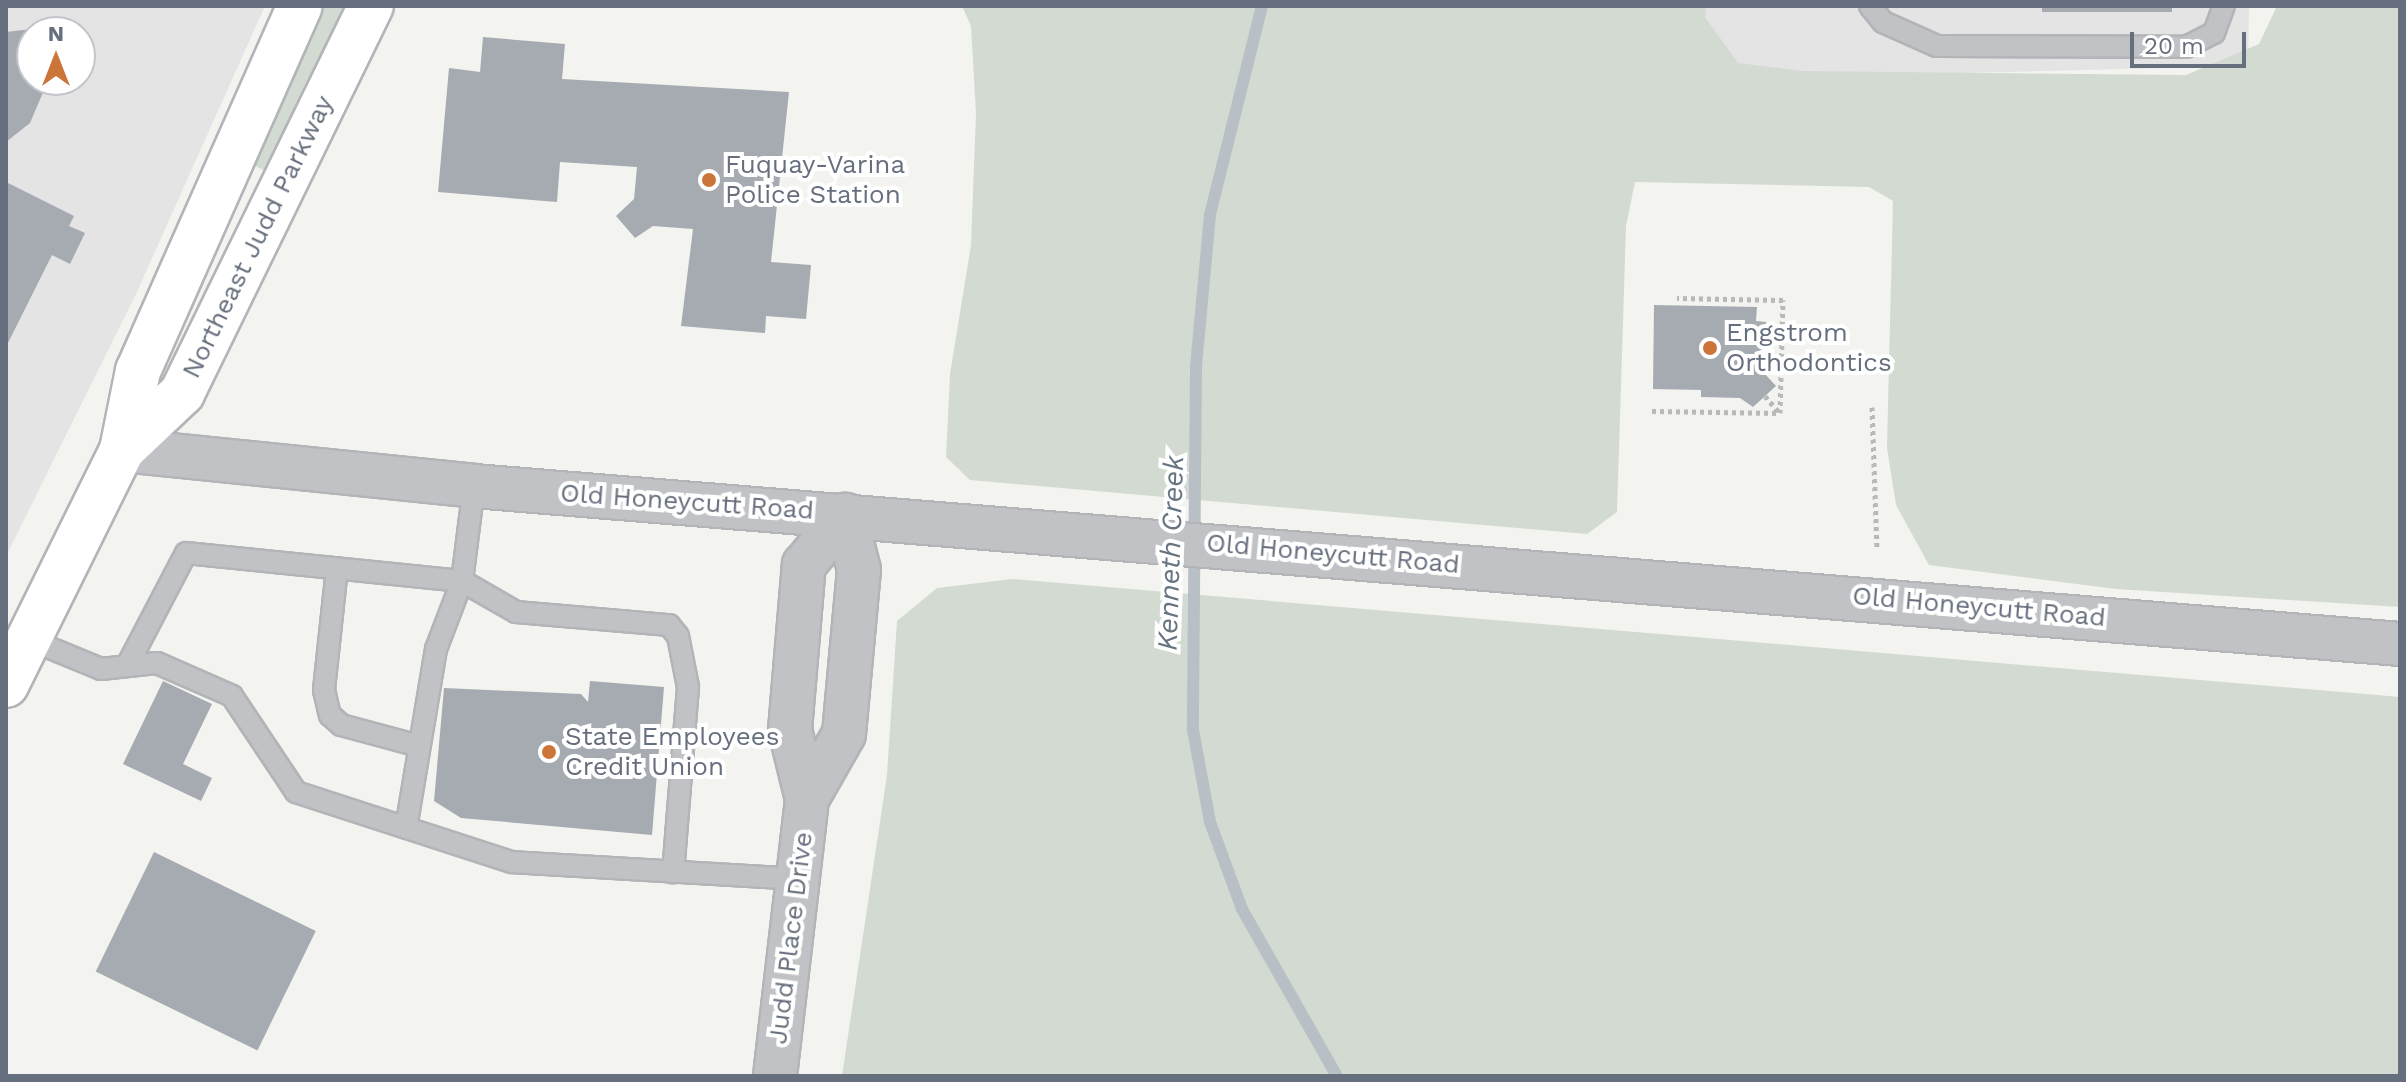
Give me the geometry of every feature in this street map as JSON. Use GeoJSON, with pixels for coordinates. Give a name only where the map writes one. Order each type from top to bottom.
{"type":"FeatureCollection","features":[{"type":"Feature","properties":{"kind":"highway","name":"Northeast Judd Parkway"},"geometry":{"type":"LineString","coordinates":[[6,685],[122,450],[138,371],[300,6]]}},
{"type":"Feature","properties":{"kind":"highway","name":"Northeast Judd Parkway"},"geometry":{"type":"LineString","coordinates":[[122,450],[182,393],[371,6]]}},
{"type":"Feature","properties":{"kind":"street","name":"Old Honeycutt Road"},"geometry":{"type":"LineString","coordinates":[[122,450],[474,486],[2400,644]]}},
{"type":"Feature","properties":{"kind":"street","name":"Judd Place Drive"},"geometry":{"type":"LineString","coordinates":[[807,799],[844,734],[859,570],[845,515]]}},
{"type":"Feature","properties":{"kind":"street","name":"Judd Place Drive"},"geometry":{"type":"LineString","coordinates":[[775,1076],[807,799],[790,730],[804,565],[845,515]]}},
{"type":"Feature","properties":{"kind":"lane"},"geometry":{"type":"LineString","coordinates":[[1870,6],[1883,22],[1937,46],[2186,47],[2214,33],[2224,6]]}},
{"type":"Feature","properties":{"kind":"lane"},"geometry":{"type":"LineString","coordinates":[[406,828],[436,649],[462,581],[474,486]]}},
{"type":"Feature","properties":{"kind":"lane"},"geometry":{"type":"LineString","coordinates":[[127,666],[186,553],[462,581],[516,612],[669,625],[678,636],[688,687],[673,872]]}},
{"type":"Feature","properties":{"kind":"lane"},"geometry":{"type":"LineString","coordinates":[[337,568],[324,702],[341,725],[419,746]]}},
{"type":"Feature","properties":{"kind":"lane"},"geometry":{"type":"LineString","coordinates":[[28,639],[101,669],[157,663],[232,696],[296,792],[512,862],[797,879]]}},
{"type":"Feature","properties":{"kind":"path"},"geometry":{"type":"LineString","coordinates":[[1677,298],[1783,300],[1780,413]]}},
{"type":"Feature","properties":{"kind":"path"},"geometry":{"type":"LineString","coordinates":[[1765,396],[1780,413]]}},
{"type":"Feature","properties":{"kind":"path"},"geometry":{"type":"LineString","coordinates":[[1872,407],[1877,547]]}},
{"type":"Feature","properties":{"kind":"path"},"geometry":{"type":"LineString","coordinates":[[1652,411],[1780,413]]}},
{"type":"Feature","properties":{"kind":"shaded area"},"geometry":{"type":"Polygon","coordinates":[[[6,6],[265,6],[136,294],[6,556],[6,6]]]}},
{"type":"Feature","properties":{"kind":"shaded area"},"geometry":{"type":"Polygon","coordinates":[[[325,6],[345,6],[266,171],[255,166],[325,6]]]}},
{"type":"Feature","properties":{"kind":"shaded area"},"geometry":{"type":"Polygon","coordinates":[[[962,6],[1706,6],[1705,17],[1738,63],[1802,71],[2186,75],[2259,44],[2277,6],[2400,6],[2400,607],[2116,589],[1929,565],[1896,505],[1887,448],[1893,201],[1869,187],[1635,182],[1626,226],[1617,512],[1587,534],[970,480],[946,457],[950,374],[971,245],[976,114],[971,26],[962,6]]]}},
{"type":"Feature","properties":{"kind":"shaded area"},"geometry":{"type":"Polygon","coordinates":[[[1700,6],[2249,6],[2248,66],[1711,79],[1700,6]]]}},
{"type":"Feature","properties":{"kind":"shaded area"},"geometry":{"type":"Polygon","coordinates":[[[1012,579],[2400,697],[2400,1076],[842,1076],[887,775],[897,621],[937,588],[1012,579]]]}},
{"type":"Feature","properties":{"kind":"building"},"geometry":{"type":"Polygon","coordinates":[[[2042,6],[2172,6],[2172,12],[2042,12],[2042,6]]]}},
{"type":"Feature","properties":{"kind":"building"},"geometry":{"type":"Polygon","coordinates":[[[16,31],[16,96],[41,96],[30,123],[6,142],[6,32],[16,31]]]}},
{"type":"Feature","properties":{"kind":"building","name":"Fuquay-Varina Police Station"},"geometry":{"type":"Polygon","coordinates":[[[483,37],[565,44],[562,79],[789,92],[771,262],[811,265],[806,319],[766,316],[765,333],[681,326],[693,229],[653,226],[635,238],[616,216],[634,199],[637,167],[560,162],[557,202],[438,192],[449,68],[480,72],[483,37]]]}},
{"type":"Feature","properties":{"kind":"building"},"geometry":{"type":"Polygon","coordinates":[[[6,182],[74,216],[69,226],[85,233],[70,264],[52,255],[6,347],[6,182]]]}},
{"type":"Feature","properties":{"kind":"building","name":"Engstrom Orthodontics"},"geometry":{"type":"Polygon","coordinates":[[[1654,305],[1757,307],[1756,321],[1766,322],[1765,374],[1776,386],[1753,407],[1740,398],[1701,397],[1701,390],[1653,389],[1654,305]]]}},
{"type":"Feature","properties":{"kind":"building"},"geometry":{"type":"Polygon","coordinates":[[[163,681],[212,704],[183,764],[212,778],[201,801],[123,764],[163,681]]]}},
{"type":"Feature","properties":{"kind":"building","name":"State Employees Credit Union"},"geometry":{"type":"Polygon","coordinates":[[[590,681],[664,687],[652,835],[461,818],[434,801],[444,688],[581,694],[588,702],[590,681]]]}},
{"type":"Feature","properties":{"kind":"building"},"geometry":{"type":"Polygon","coordinates":[[[154,852],[316,931],[257,1050],[96,972],[154,852]]]}},
{"type":"Feature","properties":{"kind":"waterway","name":"Kenneth Creek"},"geometry":{"type":"LineString","coordinates":[[1262,6],[1210,215],[1196,366],[1193,730],[1210,822],[1242,909],[1337,1076]]}},
{"type":"Feature","properties":{"kind":"place","name":"Fuquay-Varina Police Station"},"geometry":{"type":"Point","coordinates":[709,180]}},
{"type":"Feature","properties":{"kind":"place","name":"Engstrom Orthodontics"},"geometry":{"type":"Point","coordinates":[1710,348]}},
{"type":"Feature","properties":{"kind":"place","name":"State Employees Credit Union"},"geometry":{"type":"Point","coordinates":[549,752]}}]}
